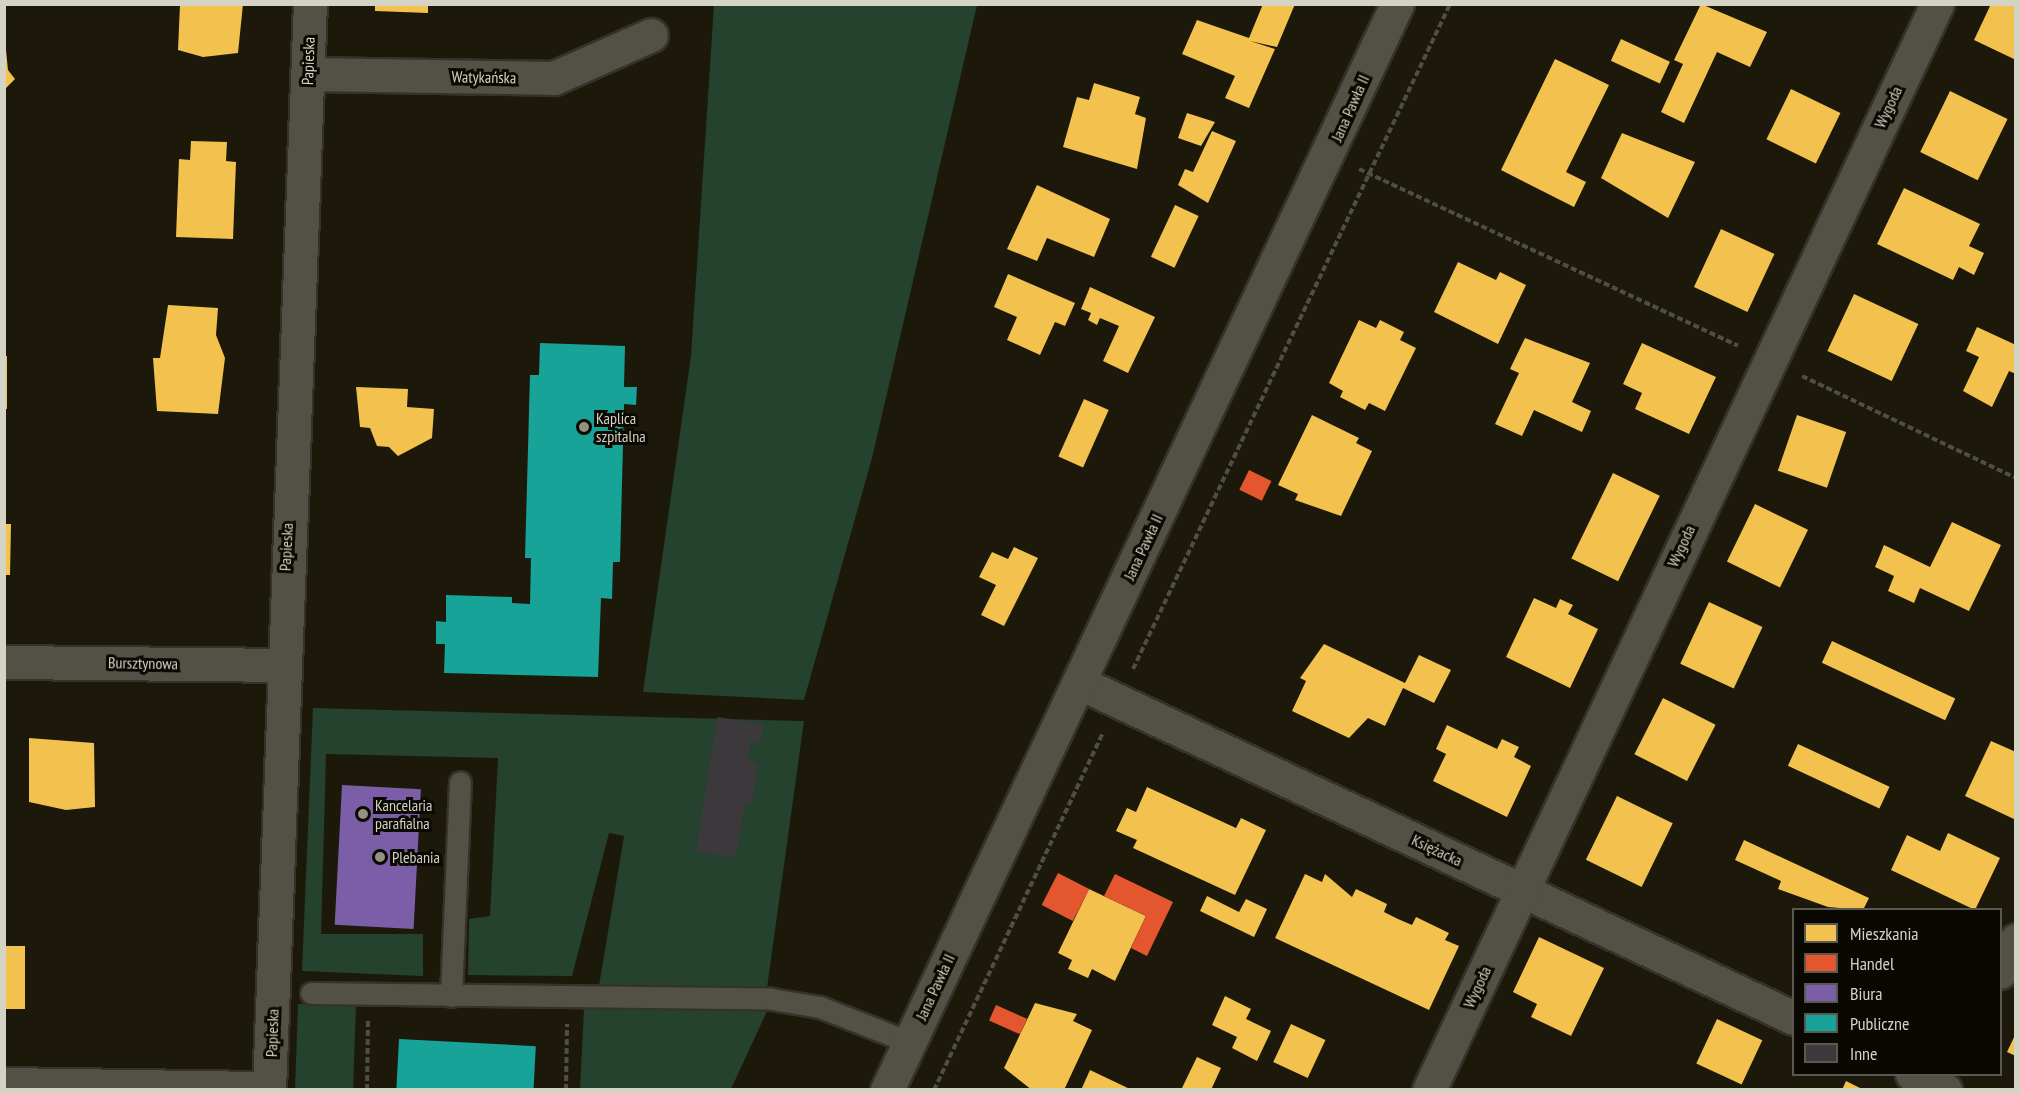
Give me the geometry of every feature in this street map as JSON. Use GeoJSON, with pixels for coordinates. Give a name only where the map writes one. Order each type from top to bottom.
{"type":"FeatureCollection","features":[{"type":"Feature","properties":{"kind":"street","name":"Papieska"},"geometry":{"type":"LineString","coordinates":[[269,1089],[281,665],[310,4]]}},
{"type":"Feature","properties":{"kind":"street","name":"Jana Pawła II"},"geometry":{"type":"LineString","coordinates":[[887,1089],[1329,154],[1397,4]]}},
{"type":"Feature","properties":{"kind":"street","name":"Wygoda"},"geometry":{"type":"LineString","coordinates":[[1429,1089],[1937,4]]}},
{"type":"Feature","properties":{"kind":"street","name":"Watykańska"},"geometry":{"type":"LineString","coordinates":[[308,74],[554,78],[651,35]]}},
{"type":"Feature","properties":{"kind":"street","name":"Bursztynowa"},"geometry":{"type":"LineString","coordinates":[[4,662],[281,665]]}},
{"type":"Feature","properties":{"kind":"street","name":"Księżacka"},"geometry":{"type":"LineString","coordinates":[[1080,683],[1792,1017]]}},
{"type":"Feature","properties":{"kind":"street"},"geometry":{"type":"LineString","coordinates":[[2002,970],[2016,940]]}},
{"type":"Feature","properties":{"kind":"street"},"geometry":{"type":"LineString","coordinates":[[1917,1076],[1946,1089]]}},
{"type":"Feature","properties":{"kind":"street"},"geometry":{"type":"LineString","coordinates":[[4,1084],[269,1089]]}},
{"type":"Feature","properties":{"kind":"lane"},"geometry":{"type":"LineString","coordinates":[[451,996],[460,782]]}},
{"type":"Feature","properties":{"kind":"lane"},"geometry":{"type":"LineString","coordinates":[[311,993],[568,999],[771,999],[820,1007],[909,1042]]}},
{"type":"Feature","properties":{"kind":"path"},"geometry":{"type":"LineString","coordinates":[[934,1089],[1450,4]]}},
{"type":"Feature","properties":{"kind":"path"},"geometry":{"type":"LineString","coordinates":[[1329,154],[1369,175],[1769,360],[2016,478]]}},
{"type":"Feature","properties":{"kind":"path"},"geometry":{"type":"LineString","coordinates":[[367,1089],[369,994]]}},
{"type":"Feature","properties":{"kind":"path"},"geometry":{"type":"LineString","coordinates":[[566,1089],[568,999]]}},
{"type":"Feature","properties":{"kind":"green space"},"geometry":{"type":"Polygon","coordinates":[[[714,5],[977,5],[872,458],[804,700],[643,692],[691,356],[714,5]]]}},
{"type":"Feature","properties":{"kind":"green space"},"geometry":{"type":"Polygon","coordinates":[[[313,708],[804,721],[767,988],[599,986],[624,836],[609,833],[572,976],[468,975],[469,919],[490,916],[498,758],[326,754],[321,934],[423,934],[423,976],[302,971],[313,708]]]}},
{"type":"Feature","properties":{"kind":"green space"},"geometry":{"type":"Polygon","coordinates":[[[298,1004],[356,1006],[353,1090],[295,1089],[298,1004]]]}},
{"type":"Feature","properties":{"kind":"green space"},"geometry":{"type":"Polygon","coordinates":[[[584,1009],[768,1009],[731,1089],[580,1090],[584,1009]]]}},
{"type":"Feature","properties":{"kind":"building: Mieszkania"},"geometry":{"type":"Polygon","coordinates":[[[243,4],[238,53],[203,57],[178,50],[180,5],[243,4]]]}},
{"type":"Feature","properties":{"kind":"building: Mieszkania"},"geometry":{"type":"Polygon","coordinates":[[[375,4],[428,4],[428,13],[375,11],[375,4]]]}},
{"type":"Feature","properties":{"kind":"building: Mieszkania"},"geometry":{"type":"Polygon","coordinates":[[[1263,4],[1295,4],[1277,47],[1250,41],[1275,49],[1249,108],[1225,98],[1235,76],[1182,54],[1197,20],[1249,38],[1263,4]]]}},
{"type":"Feature","properties":{"kind":"building: Mieszkania"},"geometry":{"type":"Polygon","coordinates":[[[1701,4],[1767,32],[1750,67],[1717,52],[1684,123],[1661,112],[1683,64],[1674,60],[1701,4]]]}},
{"type":"Feature","properties":{"kind":"building: Mieszkania"},"geometry":{"type":"Polygon","coordinates":[[[1991,4],[2016,4],[2016,60],[1974,40],[1991,4]]]}},
{"type":"Feature","properties":{"kind":"building: Mieszkania"},"geometry":{"type":"Polygon","coordinates":[[[4,30],[8,70],[15,79],[4,90],[4,30]]]}},
{"type":"Feature","properties":{"kind":"building: Mieszkania"},"geometry":{"type":"Polygon","coordinates":[[[1621,39],[1670,62],[1660,84],[1611,61],[1621,39]]]}},
{"type":"Feature","properties":{"kind":"building: Mieszkania"},"geometry":{"type":"Polygon","coordinates":[[[1555,59],[1609,85],[1566,172],[1586,182],[1574,207],[1501,170],[1555,59]]]}},
{"type":"Feature","properties":{"kind":"building: Mieszkania"},"geometry":{"type":"Polygon","coordinates":[[[1094,83],[1140,97],[1135,114],[1146,118],[1137,169],[1063,147],[1077,97],[1089,100],[1094,83]]]}},
{"type":"Feature","properties":{"kind":"building: Mieszkania"},"geometry":{"type":"Polygon","coordinates":[[[1791,89],[1840,113],[1816,163],[1766,139],[1791,89]]]}},
{"type":"Feature","properties":{"kind":"building: Mieszkania"},"geometry":{"type":"Polygon","coordinates":[[[1950,91],[2008,119],[1978,180],[1920,152],[1950,91]]]}},
{"type":"Feature","properties":{"kind":"building: Mieszkania"},"geometry":{"type":"Polygon","coordinates":[[[1187,113],[1215,122],[1201,146],[1178,138],[1187,113]]]}},
{"type":"Feature","properties":{"kind":"building: Mieszkania"},"geometry":{"type":"Polygon","coordinates":[[[1212,131],[1236,141],[1208,203],[1178,185],[1185,169],[1193,172],[1212,131]]]}},
{"type":"Feature","properties":{"kind":"building: Mieszkania"},"geometry":{"type":"Polygon","coordinates":[[[1622,133],[1695,162],[1668,218],[1601,178],[1622,133]]]}},
{"type":"Feature","properties":{"kind":"building: Mieszkania"},"geometry":{"type":"Polygon","coordinates":[[[191,141],[227,142],[226,161],[236,162],[233,239],[176,237],[179,159],[190,160],[191,141]]]}},
{"type":"Feature","properties":{"kind":"building: Mieszkania"},"geometry":{"type":"Polygon","coordinates":[[[1037,185],[1110,219],[1094,257],[1047,238],[1037,261],[1007,249],[1037,185]]]}},
{"type":"Feature","properties":{"kind":"building: Mieszkania"},"geometry":{"type":"Polygon","coordinates":[[[1904,188],[1980,224],[1969,246],[1984,253],[1974,275],[1959,267],[1953,280],[1877,244],[1904,188]]]}},
{"type":"Feature","properties":{"kind":"building: Mieszkania"},"geometry":{"type":"Polygon","coordinates":[[[1175,205],[1199,216],[1174,268],[1151,257],[1175,205]]]}},
{"type":"Feature","properties":{"kind":"building: Mieszkania"},"geometry":{"type":"Polygon","coordinates":[[[1721,229],[1774,254],[1747,312],[1694,287],[1721,229]]]}},
{"type":"Feature","properties":{"kind":"building: Mieszkania"},"geometry":{"type":"Polygon","coordinates":[[[1458,262],[1496,280],[1500,272],[1526,285],[1498,344],[1434,312],[1458,262]]]}},
{"type":"Feature","properties":{"kind":"building: Mieszkania"},"geometry":{"type":"Polygon","coordinates":[[[1008,274],[1075,303],[1065,326],[1055,322],[1040,355],[1007,340],[1017,317],[994,307],[1008,274]]]}},
{"type":"Feature","properties":{"kind":"building: Mieszkania"},"geometry":{"type":"Polygon","coordinates":[[[1090,287],[1155,317],[1128,373],[1103,361],[1119,326],[1100,318],[1097,325],[1088,320],[1091,313],[1081,309],[1090,287]]]}},
{"type":"Feature","properties":{"kind":"building: Mieszkania"},"geometry":{"type":"Polygon","coordinates":[[[1854,294],[1918,324],[1892,381],[1827,351],[1854,294]]]}},
{"type":"Feature","properties":{"kind":"building: Mieszkania"},"geometry":{"type":"Polygon","coordinates":[[[168,305],[218,308],[216,335],[225,358],[218,414],[157,411],[153,358],[160,358],[168,305]]]}},
{"type":"Feature","properties":{"kind":"building: Mieszkania"},"geometry":{"type":"Polygon","coordinates":[[[1359,320],[1376,328],[1380,320],[1404,332],[1400,340],[1416,348],[1385,411],[1369,403],[1365,410],[1340,397],[1343,391],[1329,383],[1359,320]]]}},
{"type":"Feature","properties":{"kind":"building: Mieszkania"},"geometry":{"type":"Polygon","coordinates":[[[1977,327],[2016,345],[2016,374],[2009,371],[1992,407],[1963,391],[1979,357],[1966,351],[1977,327]]]}},
{"type":"Feature","properties":{"kind":"building: Mieszkania"},"geometry":{"type":"Polygon","coordinates":[[[1525,338],[1590,363],[1572,402],[1591,411],[1582,432],[1534,410],[1522,436],[1495,424],[1519,373],[1510,369],[1525,338]]]}},
{"type":"Feature","properties":{"kind":"building: Mieszkania"},"geometry":{"type":"Polygon","coordinates":[[[1642,343],[1716,377],[1689,434],[1635,409],[1642,393],[1623,384],[1642,343]]]}},
{"type":"Feature","properties":{"kind":"building: Mieszkania"},"geometry":{"type":"Polygon","coordinates":[[[4,356],[7,356],[7,409],[4,409],[4,356]]]}},
{"type":"Feature","properties":{"kind":"building: Mieszkania"},"geometry":{"type":"Polygon","coordinates":[[[356,387],[408,389],[407,407],[434,409],[432,438],[398,456],[389,447],[377,446],[370,428],[360,427],[356,387]]]}},
{"type":"Feature","properties":{"kind":"building: Mieszkania"},"geometry":{"type":"Polygon","coordinates":[[[1084,399],[1109,410],[1083,468],[1058,457],[1084,399]]]}},
{"type":"Feature","properties":{"kind":"building: Mieszkania"},"geometry":{"type":"Polygon","coordinates":[[[1312,415],[1359,438],[1356,443],[1372,451],[1341,516],[1295,500],[1298,494],[1278,485],[1312,415]]]}},
{"type":"Feature","properties":{"kind":"building: Mieszkania"},"geometry":{"type":"Polygon","coordinates":[[[1797,415],[1846,432],[1827,488],[1778,471],[1797,415]]]}},
{"type":"Feature","properties":{"kind":"building: Mieszkania"},"geometry":{"type":"Polygon","coordinates":[[[1613,473],[1660,496],[1618,581],[1571,558],[1613,473]]]}},
{"type":"Feature","properties":{"kind":"building: Mieszkania"},"geometry":{"type":"Polygon","coordinates":[[[1755,504],[1808,530],[1780,587],[1727,562],[1755,504]]]}},
{"type":"Feature","properties":{"kind":"building: Mieszkania"},"geometry":{"type":"Polygon","coordinates":[[[1952,522],[2001,545],[1969,611],[1920,588],[1914,603],[1888,591],[1894,576],[1875,567],[1884,545],[1930,567],[1952,522]]]}},
{"type":"Feature","properties":{"kind":"building: Mieszkania"},"geometry":{"type":"Polygon","coordinates":[[[4,524],[11,524],[10,575],[4,575],[4,524]]]}},
{"type":"Feature","properties":{"kind":"building: Mieszkania"},"geometry":{"type":"Polygon","coordinates":[[[1014,547],[1038,558],[1004,626],[981,615],[996,585],[979,577],[992,552],[1008,559],[1014,547]]]}},
{"type":"Feature","properties":{"kind":"building: Mieszkania"},"geometry":{"type":"Polygon","coordinates":[[[1534,598],[1556,608],[1560,599],[1573,605],[1568,614],[1598,629],[1570,688],[1506,657],[1534,598]]]}},
{"type":"Feature","properties":{"kind":"building: Mieszkania"},"geometry":{"type":"Polygon","coordinates":[[[1709,602],[1762,627],[1734,689],[1680,664],[1709,602]]]}},
{"type":"Feature","properties":{"kind":"building: Mieszkania"},"geometry":{"type":"Polygon","coordinates":[[[1832,641],[1955,698],[1945,720],[1822,663],[1832,641]]]}},
{"type":"Feature","properties":{"kind":"building: Mieszkania"},"geometry":{"type":"Polygon","coordinates":[[[1324,644],[1405,683],[1419,655],[1451,670],[1434,703],[1403,688],[1385,726],[1368,718],[1349,738],[1292,711],[1306,681],[1300,678],[1324,644]]]}},
{"type":"Feature","properties":{"kind":"building: Mieszkania"},"geometry":{"type":"Polygon","coordinates":[[[1663,698],[1716,725],[1687,781],[1634,754],[1663,698]]]}},
{"type":"Feature","properties":{"kind":"building: Mieszkania"},"geometry":{"type":"Polygon","coordinates":[[[1447,725],[1497,749],[1502,739],[1519,747],[1514,757],[1531,766],[1507,817],[1433,781],[1446,754],[1436,749],[1447,725]]]}},
{"type":"Feature","properties":{"kind":"building: Mieszkania"},"geometry":{"type":"Polygon","coordinates":[[[29,738],[94,743],[95,807],[66,810],[29,802],[29,738]]]}},
{"type":"Feature","properties":{"kind":"building: Mieszkania"},"geometry":{"type":"Polygon","coordinates":[[[1991,741],[2016,752],[2016,820],[1965,796],[1991,741]]]}},
{"type":"Feature","properties":{"kind":"building: Mieszkania"},"geometry":{"type":"Polygon","coordinates":[[[1798,744],[1890,787],[1879,808],[1788,766],[1798,744]]]}},
{"type":"Feature","properties":{"kind":"building: Mieszkania"},"geometry":{"type":"Polygon","coordinates":[[[1147,787],[1236,828],[1241,818],[1266,830],[1235,895],[1133,848],[1137,840],[1116,831],[1127,808],[1136,812],[1147,787]]]}},
{"type":"Feature","properties":{"kind":"building: Mieszkania"},"geometry":{"type":"Polygon","coordinates":[[[1617,796],[1673,823],[1642,887],[1586,860],[1617,796]]]}},
{"type":"Feature","properties":{"kind":"building: Mieszkania"},"geometry":{"type":"Polygon","coordinates":[[[1948,833],[2000,858],[1976,908],[1971,908],[1891,870],[1907,835],[1940,851],[1948,833]]]}},
{"type":"Feature","properties":{"kind":"building: Mieszkania"},"geometry":{"type":"Polygon","coordinates":[[[1744,840],[1869,898],[1864,908],[1828,907],[1778,889],[1781,881],[1735,860],[1744,840]]]}},
{"type":"Feature","properties":{"kind":"building: Mieszkania"},"geometry":{"type":"Polygon","coordinates":[[[1305,874],[1322,882],[1325,874],[1352,897],[1356,889],[1387,904],[1384,912],[1398,919],[1412,925],[1416,917],[1449,933],[1445,940],[1459,946],[1429,1010],[1275,938],[1305,874]]]}},
{"type":"Feature","properties":{"kind":"building: Mieszkania"},"geometry":{"type":"Polygon","coordinates":[[[1089,889],[1146,916],[1115,981],[1092,969],[1088,978],[1068,969],[1072,960],[1058,953],[1089,889]]]}},
{"type":"Feature","properties":{"kind":"building: Mieszkania"},"geometry":{"type":"Polygon","coordinates":[[[1207,896],[1239,912],[1246,899],[1267,909],[1254,937],[1200,911],[1207,896]]]}},
{"type":"Feature","properties":{"kind":"building: Mieszkania"},"geometry":{"type":"Polygon","coordinates":[[[1539,937],[1604,968],[1571,1036],[1531,1017],[1537,1004],[1513,992],[1539,937]]]}},
{"type":"Feature","properties":{"kind":"building: Mieszkania"},"geometry":{"type":"Polygon","coordinates":[[[4,946],[25,946],[25,1009],[4,1009],[4,946]]]}},
{"type":"Feature","properties":{"kind":"building: Mieszkania"},"geometry":{"type":"Polygon","coordinates":[[[1225,996],[1251,1009],[1246,1019],[1271,1031],[1257,1061],[1232,1048],[1237,1037],[1212,1025],[1225,996]]]}},
{"type":"Feature","properties":{"kind":"building: Mieszkania"},"geometry":{"type":"Polygon","coordinates":[[[1035,1003],[1077,1014],[1073,1021],[1092,1030],[1064,1090],[1032,1090],[1004,1068],[1035,1003]]]}},
{"type":"Feature","properties":{"kind":"building: Mieszkania"},"geometry":{"type":"Polygon","coordinates":[[[1717,1019],[1762,1040],[1742,1085],[1696,1063],[1717,1019]]]}},
{"type":"Feature","properties":{"kind":"building: Mieszkania"},"geometry":{"type":"Polygon","coordinates":[[[1291,1024],[1325,1040],[1308,1078],[1273,1062],[1291,1024]]]}},
{"type":"Feature","properties":{"kind":"building: Mieszkania"},"geometry":{"type":"Polygon","coordinates":[[[2016,1033],[2016,1056],[2007,1052],[2016,1033]]]}},
{"type":"Feature","properties":{"kind":"building: Mieszkania"},"geometry":{"type":"Polygon","coordinates":[[[1197,1057],[1221,1068],[1211,1090],[1181,1090],[1197,1057]]]}},
{"type":"Feature","properties":{"kind":"building: Mieszkania"},"geometry":{"type":"Polygon","coordinates":[[[1090,1070],[1132,1090],[1081,1090],[1090,1070]]]}},
{"type":"Feature","properties":{"kind":"building: Mieszkania"},"geometry":{"type":"Polygon","coordinates":[[[1846,1081],[1864,1090],[1842,1090],[1846,1081]]]}},
{"type":"Feature","properties":{"kind":"building: Handel"},"geometry":{"type":"Polygon","coordinates":[[[1249,470],[1271,481],[1262,501],[1239,490],[1249,470]]]}},
{"type":"Feature","properties":{"kind":"building: Handel"},"geometry":{"type":"Polygon","coordinates":[[[1058,873],[1089,889],[1073,921],[1042,905],[1058,873]]]}},
{"type":"Feature","properties":{"kind":"building: Handel"},"geometry":{"type":"Polygon","coordinates":[[[1115,874],[1173,902],[1147,956],[1131,948],[1146,916],[1104,896],[1115,874]]]}},
{"type":"Feature","properties":{"kind":"building: Handel"},"geometry":{"type":"Polygon","coordinates":[[[996,1005],[1027,1019],[1020,1034],[989,1021],[996,1005]]]}},
{"type":"Feature","properties":{"kind":"building: Biura","name":"Plebania"},"geometry":{"type":"Polygon","coordinates":[[[342,785],[421,789],[414,929],[335,925],[342,785]]]}},
{"type":"Feature","properties":{"kind":"building: Publiczne"},"geometry":{"type":"Polygon","coordinates":[[[540,343],[625,346],[624,387],[637,387],[636,405],[624,404],[620,562],[613,562],[612,599],[601,598],[598,677],[444,673],[445,644],[436,644],[436,621],[446,622],[446,595],[512,597],[512,603],[530,604],[531,558],[525,558],[530,375],[539,375],[540,343]]]}},
{"type":"Feature","properties":{"kind":"building: Publiczne"},"geometry":{"type":"Polygon","coordinates":[[[399,1039],[536,1046],[534,1090],[396,1090],[399,1039]]]}},
{"type":"Feature","properties":{"kind":"building: Inne"},"geometry":{"type":"Polygon","coordinates":[[[717,717],[763,724],[760,743],[751,741],[748,761],[759,763],[752,804],[745,803],[736,858],[696,852],[717,717]]]}},
{"type":"Feature","properties":{"kind":"place","name":"Kaplica szpitalna"},"geometry":{"type":"Point","coordinates":[584,427]}},
{"type":"Feature","properties":{"kind":"place","name":"Kancelaria parafialna"},"geometry":{"type":"Point","coordinates":[363,814]}},
{"type":"Feature","properties":{"kind":"place","name":"Plebania"},"geometry":{"type":"Point","coordinates":[380,857]}}]}
